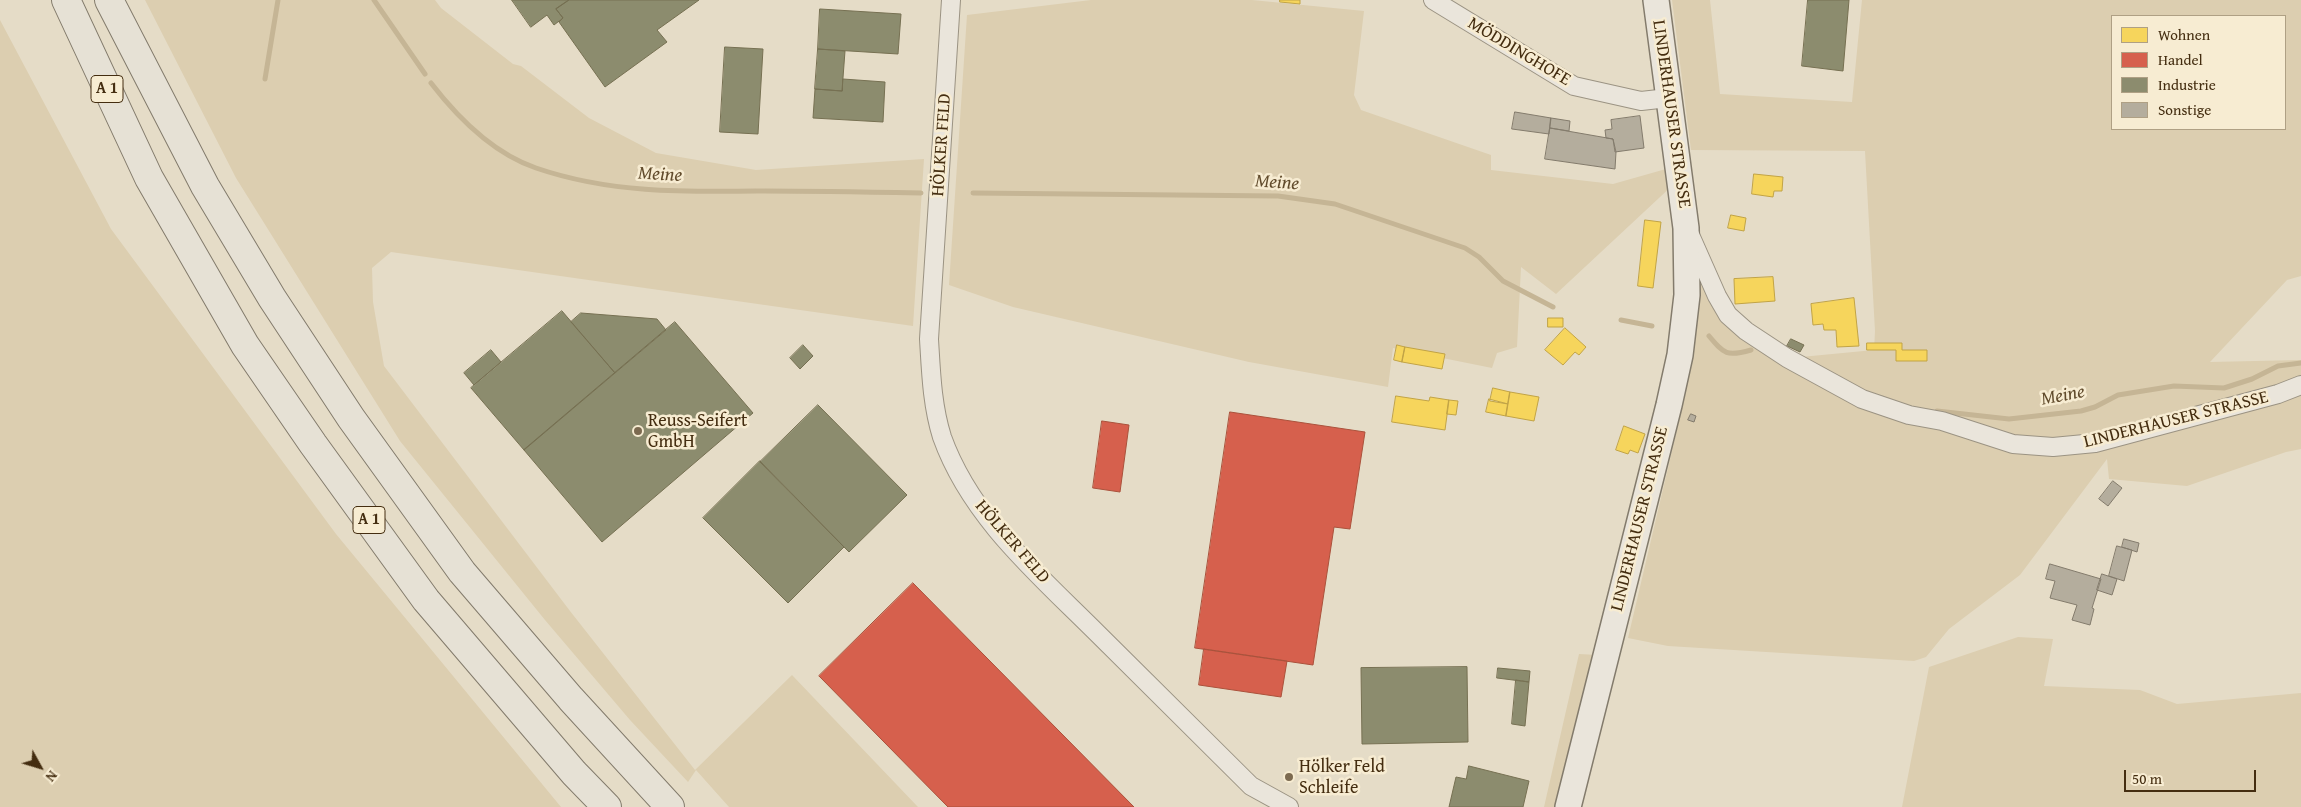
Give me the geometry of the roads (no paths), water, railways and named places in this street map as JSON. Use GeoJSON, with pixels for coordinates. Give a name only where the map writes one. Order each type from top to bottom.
{"type":"FeatureCollection","features":[{"type":"Feature","properties":{"kind":"highway","name":"A 1"},"geometry":{"type":"LineString","coordinates":[[66,0],[149,178],[245,345],[313,444],[421,592],[574,773],[607,807]]}},
{"type":"Feature","properties":{"kind":"highway","name":"A 1"},"geometry":{"type":"LineString","coordinates":[[109,0],[205,186],[272,298],[351,418],[462,572],[571,699],[670,807]]}},
{"type":"Feature","properties":{"kind":"main road","name":"LINDERHAUSER STRASSE"},"geometry":{"type":"LineString","coordinates":[[1568,807],[1680,355],[1687,295],[1686,228],[1656,0]]}},
{"type":"Feature","properties":{"kind":"street","name":"HÖLKER FELD"},"geometry":{"type":"LineString","coordinates":[[951,0],[929,339],[932,388],[942,436],[960,477],[983,513],[1023,559],[1251,786],[1289,807]]}},
{"type":"Feature","properties":{"kind":"street","name":"MÖDDINGHOFE"},"geometry":{"type":"LineString","coordinates":[[1433,0],[1574,86],[1641,101],[1668,98]]}},
{"type":"Feature","properties":{"kind":"street","name":"LINDERHAUSER STRASSE"},"geometry":{"type":"LineString","coordinates":[[1686,228],[1716,296],[1728,315],[1746,331],[1787,358],[1862,399],[1909,415],[1942,422],[2013,444],[2053,447],[2096,443],[2278,394],[2301,386]]}},
{"type":"Feature","properties":{"kind":"waterway"},"geometry":{"type":"LineString","coordinates":[[265,79],[278,0]]}},
{"type":"Feature","properties":{"kind":"waterway","name":"Meine"},"geometry":{"type":"LineString","coordinates":[[374,0],[425,74]]}},
{"type":"Feature","properties":{"kind":"waterway","name":"Meine"},"geometry":{"type":"LineString","coordinates":[[431,83],[464,121],[491,144],[505,153],[536,168],[593,183],[649,190],[678,191],[921,193]]}},
{"type":"Feature","properties":{"kind":"waterway","name":"Meine"},"geometry":{"type":"LineString","coordinates":[[973,193],[1278,196],[1335,204],[1465,248],[1479,257],[1503,281],[1553,307]]}},
{"type":"Feature","properties":{"kind":"waterway","name":"Meine"},"geometry":{"type":"LineString","coordinates":[[1621,320],[1652,326]]}},
{"type":"Feature","properties":{"kind":"waterway","name":"Meine"},"geometry":{"type":"LineString","coordinates":[[1709,336],[1719,347],[1727,352],[1736,353],[1751,350]]}},
{"type":"Feature","properties":{"kind":"waterway","name":"Meine"},"geometry":{"type":"LineString","coordinates":[[1937,411],[2009,419],[2081,411],[2095,407],[2118,395],[2174,386],[2224,388],[2252,379],[2278,366],[2301,363]]}},
{"type":"Feature","properties":{"kind":"place","name":"Reuss-Seifert GmbH"},"geometry":{"type":"Point","coordinates":[638,431]}},
{"type":"Feature","properties":{"kind":"place","name":"Hölker Feld Schleife"},"geometry":{"type":"Point","coordinates":[1289,777]}}]}
